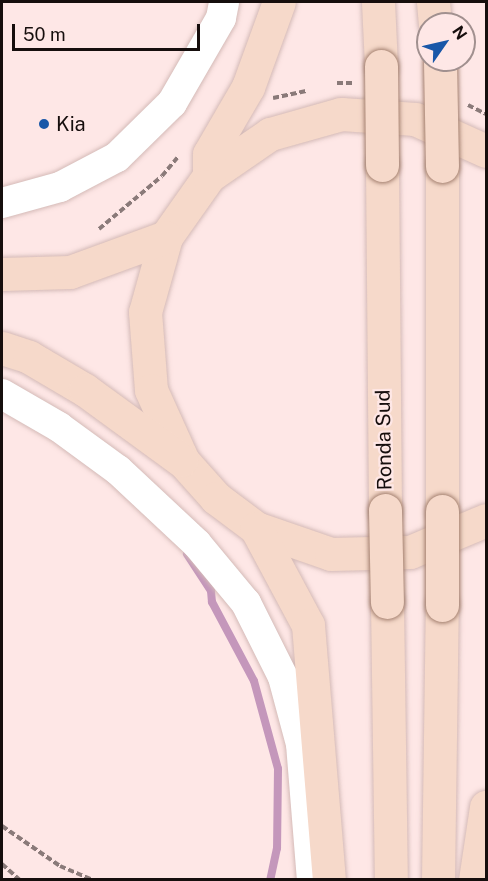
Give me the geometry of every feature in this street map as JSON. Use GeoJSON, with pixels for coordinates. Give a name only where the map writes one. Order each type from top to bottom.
{"type":"FeatureCollection","features":[{"type":"Feature","properties":{"kind":"main road"},"geometry":{"type":"LineString","coordinates":[[209,176],[209,154],[248,87],[279,2]]}},
{"type":"Feature","properties":{"kind":"main road","name":"Ronda Sud"},"geometry":{"type":"LineString","coordinates":[[378,2],[381,66],[391,879]]}},
{"type":"Feature","properties":{"kind":"main road"},"geometry":{"type":"LineString","coordinates":[[438,879],[442,605],[442,166],[439,72]]}},
{"type":"Feature","properties":{"kind":"main road"},"geometry":{"type":"LineString","coordinates":[[183,460],[150,390],[145,312],[166,237],[209,176],[270,134],[341,114],[415,119],[486,151]]}},
{"type":"Feature","properties":{"kind":"main road"},"geometry":{"type":"LineString","coordinates":[[2,274],[70,272],[166,237]]}},
{"type":"Feature","properties":{"kind":"main road"},"geometry":{"type":"LineString","coordinates":[[2,348],[29,357],[85,390],[183,460],[216,498],[256,528],[331,554],[410,552],[486,520]]}},
{"type":"Feature","properties":{"kind":"main road"},"geometry":{"type":"LineString","coordinates":[[256,528],[308,625],[329,879]]}},
{"type":"Feature","properties":{"kind":"main road"},"geometry":{"type":"LineString","coordinates":[[475,879],[486,828]]}},
{"type":"Feature","properties":{"kind":"street"},"geometry":{"type":"LineString","coordinates":[[2,203],[60,187],[117,157],[172,103],[221,18],[224,2]]}},
{"type":"Feature","properties":{"kind":"street"},"geometry":{"type":"LineString","coordinates":[[2,394],[59,427],[118,470],[197,544],[246,603],[283,677],[301,744],[312,879]]}},
{"type":"Feature","properties":{"kind":"path"},"geometry":{"type":"LineString","coordinates":[[2,826],[60,866],[93,879]]}},
{"type":"Feature","properties":{"kind":"path"},"geometry":{"type":"LineString","coordinates":[[2,864],[20,879]]}},
{"type":"Feature","properties":{"kind":"waterway"},"geometry":{"type":"LineString","coordinates":[[187,554],[211,591],[212,602],[254,681],[278,769],[277,848],[270,880]]}},
{"type":"Feature","properties":{"kind":"place","name":"Kia"},"geometry":{"type":"Point","coordinates":[44,124]}}]}
